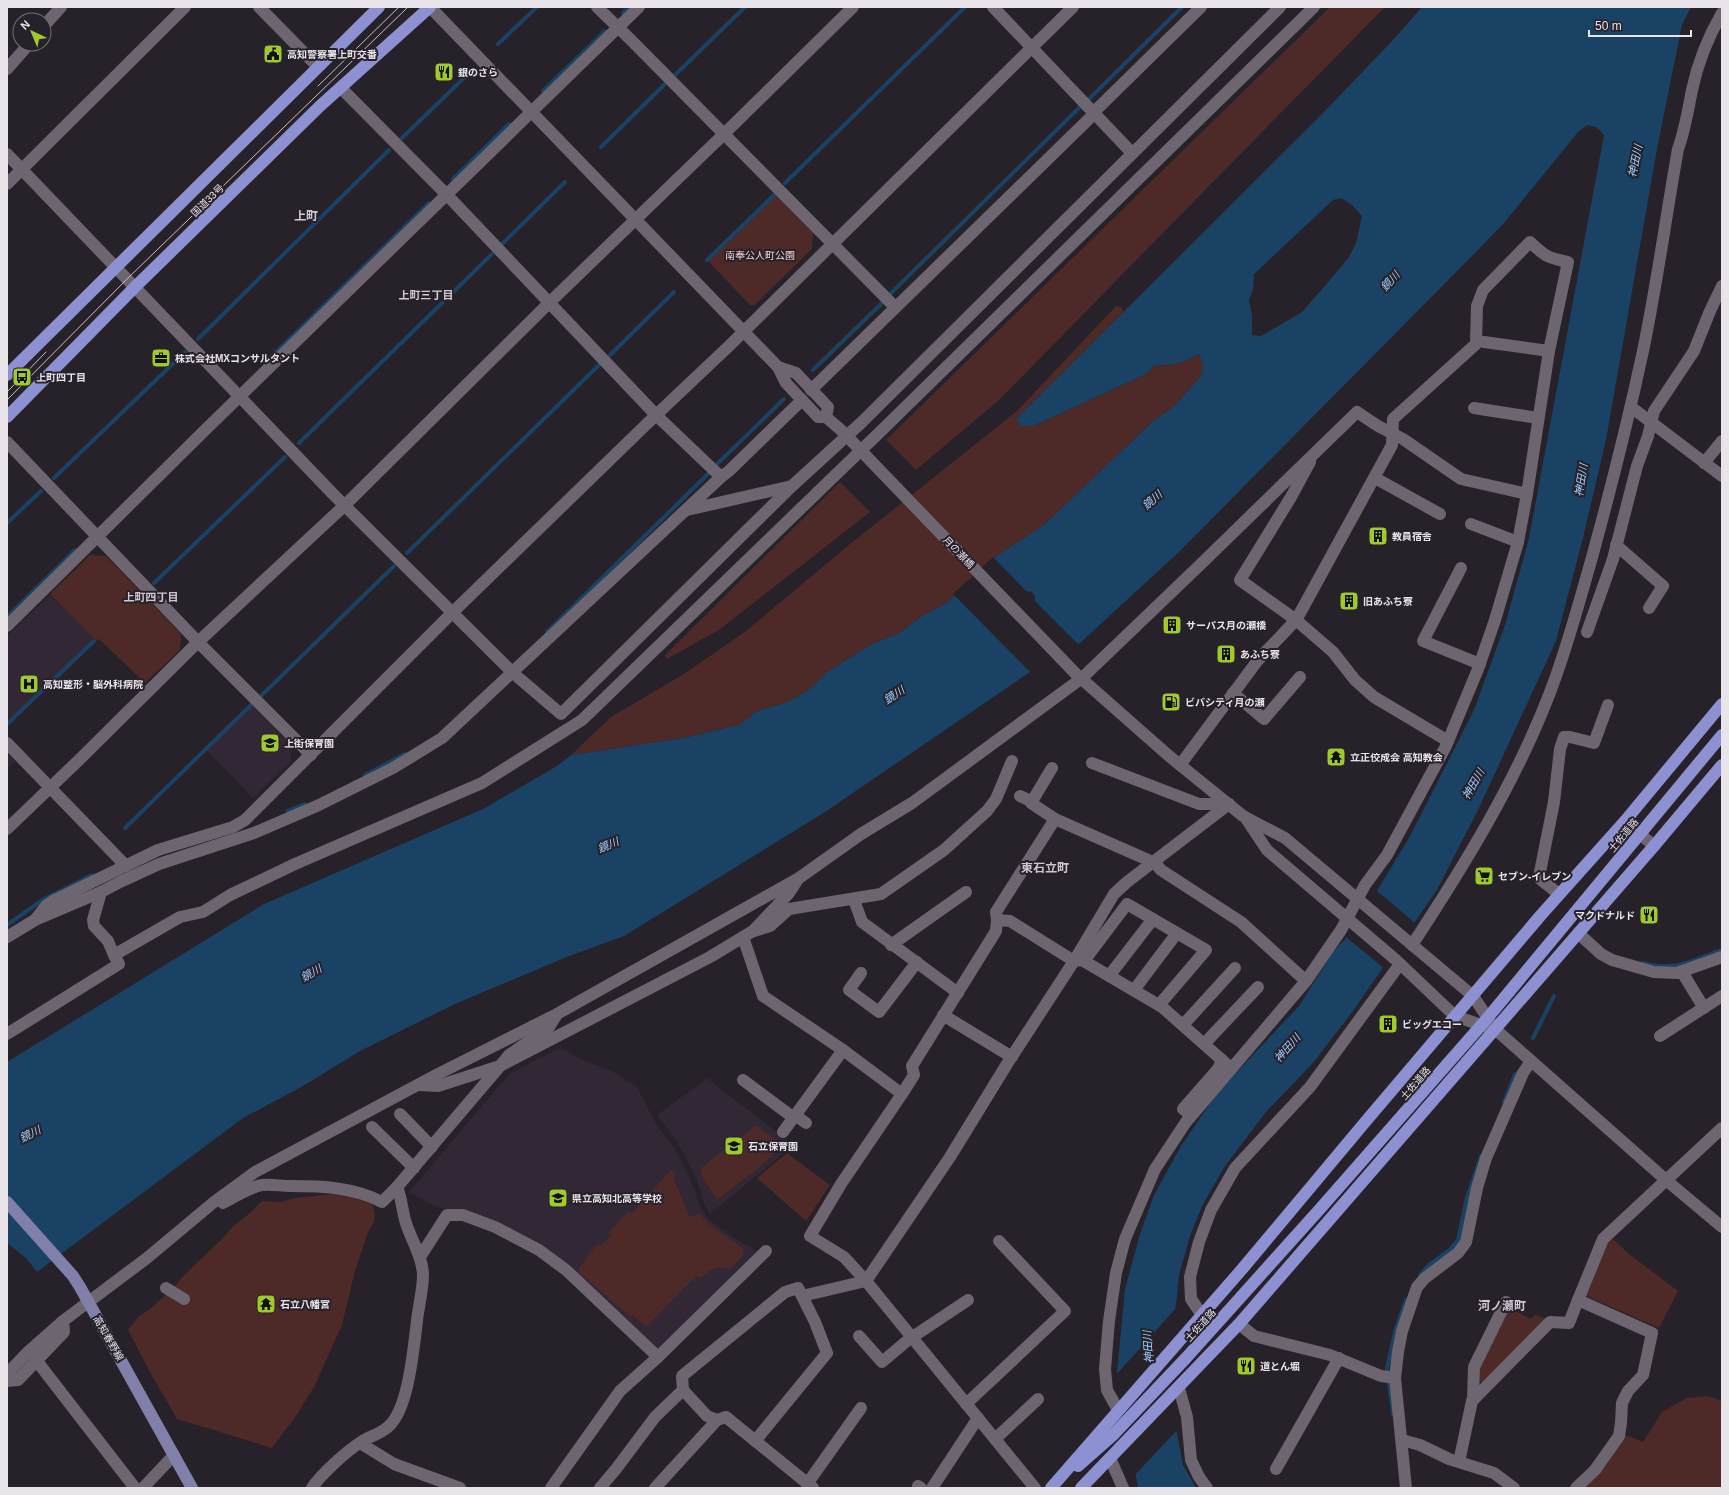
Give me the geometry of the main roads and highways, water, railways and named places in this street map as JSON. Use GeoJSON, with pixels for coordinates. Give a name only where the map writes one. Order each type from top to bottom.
{"type":"FeatureCollection","features":[{"type":"Feature","properties":{"kind":"highway","name":"国道33号"},"geometry":{"type":"LineString","coordinates":[[7,375],[379,7]]}},
{"type":"Feature","properties":{"kind":"highway","name":"国道33号"},"geometry":{"type":"LineString","coordinates":[[7,416],[135,287],[320,106],[430,7]]}},
{"type":"Feature","properties":{"kind":"highway"},"geometry":{"type":"LineString","coordinates":[[1052,1488],[1115,1413],[1244,1268],[1306,1191],[1559,894],[1625,821],[1722,704]]}},
{"type":"Feature","properties":{"kind":"highway","name":"土佐道路"},"geometry":{"type":"LineString","coordinates":[[1052,1488],[1112,1436],[1186,1358],[1319,1210],[1485,1021],[1722,735]]}},
{"type":"Feature","properties":{"kind":"highway"},"geometry":{"type":"LineString","coordinates":[[1081,1488],[1239,1324],[1654,846],[1722,765]]}},
{"type":"Feature","properties":{"kind":"highway","name":"土佐道路"},"geometry":{"type":"LineString","coordinates":[[1075,1488],[1112,1436]]}},
{"type":"Feature","properties":{"kind":"main road","name":"高知春野線"},"geometry":{"type":"LineString","coordinates":[[7,1202],[73,1276],[192,1488]]}},
{"type":"Feature","properties":{"kind":"water"},"geometry":{"type":"Polygon","coordinates":[[[1422,7],[1691,7],[1682,25],[1657,149],[1606,440],[1583,538],[1556,641],[1479,808],[1437,890],[1353,1011],[1313,1063],[1266,1112],[1225,1166],[1203,1204],[1190,1236],[1179,1275],[1165,1371],[1183,1465],[1196,1488],[1138,1488],[1117,1372],[1125,1289],[1140,1234],[1154,1195],[1181,1146],[1217,1093],[1299,1006],[1333,952],[1346,938],[1378,889],[1409,838],[1474,710],[1505,625],[1529,538],[1604,135],[1596,127],[1587,125],[1578,132],[1504,223],[1479,249],[1179,552],[1080,643],[1030,672],[825,812],[624,936],[564,958],[455,1004],[360,1051],[303,1086],[243,1118],[37,1272],[26,1258],[7,1243],[7,1062],[264,904],[483,809],[557,766],[571,755],[683,738],[739,725],[757,711],[788,702],[808,690],[827,672],[870,645],[899,633],[922,616],[946,603],[998,555],[1045,524],[1151,423],[1174,406],[1201,376],[1203,366],[1199,354],[1178,363],[1155,365],[1146,374],[1033,426],[1021,426],[1016,419],[1321,115],[1393,40],[1422,7]],[[1341,198],[1333,200],[1254,274],[1253,290],[1249,300],[1252,315],[1252,335],[1261,336],[1302,312],[1349,257],[1356,243],[1362,216],[1352,205],[1341,198]]]}},
{"type":"Feature","properties":{"kind":"waterway"},"geometry":{"type":"LineString","coordinates":[[498,44],[537,7]]}},
{"type":"Feature","properties":{"kind":"waterway"},"geometry":{"type":"LineString","coordinates":[[623,13],[629,7]]}},
{"type":"Feature","properties":{"kind":"waterway"},"geometry":{"type":"LineString","coordinates":[[676,74],[745,7]]}},
{"type":"Feature","properties":{"kind":"waterway"},"geometry":{"type":"LineString","coordinates":[[785,183],[965,7]]}},
{"type":"Feature","properties":{"kind":"waterway"},"geometry":{"type":"LineString","coordinates":[[1088,100],[1182,7]]}},
{"type":"Feature","properties":{"kind":"waterway"},"geometry":{"type":"LineString","coordinates":[[543,91],[605,31]]}},
{"type":"Feature","properties":{"kind":"waterway"},"geometry":{"type":"LineString","coordinates":[[402,138],[465,77]]}},
{"type":"Feature","properties":{"kind":"waterway"},"geometry":{"type":"LineString","coordinates":[[601,147],[665,84]]}},
{"type":"Feature","properties":{"kind":"waterway"},"geometry":{"type":"LineString","coordinates":[[889,295],[1080,107]]}},
{"type":"Feature","properties":{"kind":"waterway"},"geometry":{"type":"LineString","coordinates":[[453,179],[509,124]]}},
{"type":"Feature","properties":{"kind":"waterway"},"geometry":{"type":"LineString","coordinates":[[198,339],[389,150]]}},
{"type":"Feature","properties":{"kind":"waterway"},"geometry":{"type":"LineString","coordinates":[[503,243],[565,182]]}},
{"type":"Feature","properties":{"kind":"waterway"},"geometry":{"type":"LineString","coordinates":[[707,260],[775,194]]}},
{"type":"Feature","properties":{"kind":"waterway"},"geometry":{"type":"LineString","coordinates":[[271,357],[429,203]]}},
{"type":"Feature","properties":{"kind":"waterway"},"geometry":{"type":"LineString","coordinates":[[299,443],[492,254]]}},
{"type":"Feature","properties":{"kind":"waterway"},"geometry":{"type":"LineString","coordinates":[[610,355],[674,292]]}},
{"type":"Feature","properties":{"kind":"waterway"},"geometry":{"type":"LineString","coordinates":[[813,370],[884,301]]}},
{"type":"Feature","properties":{"kind":"waterway"},"geometry":{"type":"LineString","coordinates":[[54,478],[185,352]]}},
{"type":"Feature","properties":{"kind":"waterway"},"geometry":{"type":"LineString","coordinates":[[407,553],[601,363]]}},
{"type":"Feature","properties":{"kind":"waterway"},"geometry":{"type":"LineString","coordinates":[[715,466],[784,399]]}},
{"type":"Feature","properties":{"kind":"waterway"},"geometry":{"type":"LineString","coordinates":[[154,583],[285,457]]}},
{"type":"Feature","properties":{"kind":"waterway"},"geometry":{"type":"LineString","coordinates":[[547,632],[709,473]]}},
{"type":"Feature","properties":{"kind":"waterway"},"geometry":{"type":"LineString","coordinates":[[7,523],[41,491]]}},
{"type":"Feature","properties":{"kind":"waterway"},"geometry":{"type":"LineString","coordinates":[[7,617],[75,550]]}},
{"type":"Feature","properties":{"kind":"waterway"},"geometry":{"type":"LineString","coordinates":[[262,695],[394,566]]}},
{"type":"Feature","properties":{"kind":"waterway"},"geometry":{"type":"LineString","coordinates":[[7,724],[94,641]]}},
{"type":"Feature","properties":{"kind":"waterway"},"geometry":{"type":"LineString","coordinates":[[125,828],[252,704]]}},
{"type":"Feature","properties":{"kind":"waterway"},"geometry":{"type":"LineString","coordinates":[[365,775],[405,754]]}},
{"type":"Feature","properties":{"kind":"waterway"},"geometry":{"type":"LineString","coordinates":[[287,811],[305,804]]}},
{"type":"Feature","properties":{"kind":"waterway"},"geometry":{"type":"LineString","coordinates":[[7,925],[44,899],[92,875]]}},
{"type":"Feature","properties":{"kind":"waterway"},"geometry":{"type":"LineString","coordinates":[[1643,963],[1674,966],[1722,950]]}},
{"type":"Feature","properties":{"kind":"waterway"},"geometry":{"type":"LineString","coordinates":[[1533,1038],[1554,996]]}},
{"type":"Feature","properties":{"kind":"waterway"},"geometry":{"type":"LineString","coordinates":[[1504,1102],[1515,1074]]}},
{"type":"Feature","properties":{"kind":"waterway"},"geometry":{"type":"LineString","coordinates":[[1420,1275],[1429,1265],[1450,1250],[1458,1240],[1467,1198],[1481,1156]]}},
{"type":"Feature","properties":{"kind":"waterway"},"geometry":{"type":"LineString","coordinates":[[1393,1414],[1387,1368],[1395,1332],[1406,1300]]}},
{"type":"Feature","properties":{"kind":"tram line"},"geometry":{"type":"LineString","coordinates":[[318,86],[399,7]]}},
{"type":"Feature","properties":{"kind":"tram line"},"geometry":{"type":"LineString","coordinates":[[7,400],[127,279],[408,7]]}},
{"type":"Feature","properties":{"kind":"tram line"},"geometry":{"type":"LineString","coordinates":[[7,392],[46,352]]}},
{"type":"Feature","properties":{"kind":"place","name":"高知警察署上町交番"},"geometry":{"type":"Point","coordinates":[273,54]}},
{"type":"Feature","properties":{"kind":"place","name":"銀のさら"},"geometry":{"type":"Point","coordinates":[444,72]}},
{"type":"Feature","properties":{"kind":"place","name":"株式会社MXコンサルタント"},"geometry":{"type":"Point","coordinates":[161,358]}},
{"type":"Feature","properties":{"kind":"place","name":"上町四丁目"},"geometry":{"type":"Point","coordinates":[22,377]}},
{"type":"Feature","properties":{"kind":"place","name":"教員宿舎"},"geometry":{"type":"Point","coordinates":[1378,536]}},
{"type":"Feature","properties":{"kind":"place","name":"旧あふち寮"},"geometry":{"type":"Point","coordinates":[1349,601]}},
{"type":"Feature","properties":{"kind":"place","name":"サーパス月の瀬橋"},"geometry":{"type":"Point","coordinates":[1172,625]}},
{"type":"Feature","properties":{"kind":"place","name":"あふち寮"},"geometry":{"type":"Point","coordinates":[1226,654]}},
{"type":"Feature","properties":{"kind":"place","name":"高知整形・脳外科病院"},"geometry":{"type":"Point","coordinates":[29,684]}},
{"type":"Feature","properties":{"kind":"place","name":"ビバシティ月の瀬"},"geometry":{"type":"Point","coordinates":[1171,702]}},
{"type":"Feature","properties":{"kind":"place","name":"上街保育園"},"geometry":{"type":"Point","coordinates":[270,743]}},
{"type":"Feature","properties":{"kind":"place","name":"立正佼成会 高知教会"},"geometry":{"type":"Point","coordinates":[1336,757]}},
{"type":"Feature","properties":{"kind":"place","name":"セブン-イレブン"},"geometry":{"type":"Point","coordinates":[1484,876]}},
{"type":"Feature","properties":{"kind":"place","name":"マクドナルド"},"geometry":{"type":"Point","coordinates":[1649,915]}},
{"type":"Feature","properties":{"kind":"place","name":"ビッグエコー"},"geometry":{"type":"Point","coordinates":[1388,1024]}},
{"type":"Feature","properties":{"kind":"place","name":"石立保育園"},"geometry":{"type":"Point","coordinates":[734,1146]}},
{"type":"Feature","properties":{"kind":"place","name":"県立高知北高等学校"},"geometry":{"type":"Point","coordinates":[558,1198]}},
{"type":"Feature","properties":{"kind":"place","name":"石立八幡宮"},"geometry":{"type":"Point","coordinates":[266,1304]}},
{"type":"Feature","properties":{"kind":"place","name":"道とん堀"},"geometry":{"type":"Point","coordinates":[1246,1366]}},
{"type":"Feature","properties":{"kind":"district","name":"上町"},"geometry":{"type":"Point","coordinates":[306,216]}},
{"type":"Feature","properties":{"kind":"district","name":"上町三丁目"},"geometry":{"type":"Point","coordinates":[426,295]}},
{"type":"Feature","properties":{"kind":"district","name":"上町四丁目"},"geometry":{"type":"Point","coordinates":[151,597]}},
{"type":"Feature","properties":{"kind":"district","name":"東石立町"},"geometry":{"type":"Point","coordinates":[1045,868]}},
{"type":"Feature","properties":{"kind":"district","name":"河ノ瀬町"},"geometry":{"type":"Point","coordinates":[1502,1306]}},
{"type":"Feature","properties":{"kind":"water label","name":"神田川"},"geometry":{"type":"Point","coordinates":[1635,161]}},
{"type":"Feature","properties":{"kind":"water label","name":"鏡川"},"geometry":{"type":"Point","coordinates":[1390,281]}},
{"type":"Feature","properties":{"kind":"water label","name":"神田川"},"geometry":{"type":"Point","coordinates":[1581,480]}},
{"type":"Feature","properties":{"kind":"water label","name":"鏡川"},"geometry":{"type":"Point","coordinates":[1152,500]}},
{"type":"Feature","properties":{"kind":"water label","name":"鏡川"},"geometry":{"type":"Point","coordinates":[894,695]}},
{"type":"Feature","properties":{"kind":"water label","name":"神田川"},"geometry":{"type":"Point","coordinates":[1473,784]}},
{"type":"Feature","properties":{"kind":"water label","name":"鏡川"},"geometry":{"type":"Point","coordinates":[608,845]}},
{"type":"Feature","properties":{"kind":"water label","name":"鏡川"},"geometry":{"type":"Point","coordinates":[311,973]}},
{"type":"Feature","properties":{"kind":"water label","name":"神田川"},"geometry":{"type":"Point","coordinates":[1287,1048]}},
{"type":"Feature","properties":{"kind":"water label","name":"鏡川"},"geometry":{"type":"Point","coordinates":[30,1134]}},
{"type":"Feature","properties":{"kind":"water label","name":"神田川"},"geometry":{"type":"Point","coordinates":[1148,1347]}},
{"type":"Feature","properties":{"kind":"park label","name":"南奉公人町公園"},"geometry":{"type":"Point","coordinates":[760,255]}}]}
